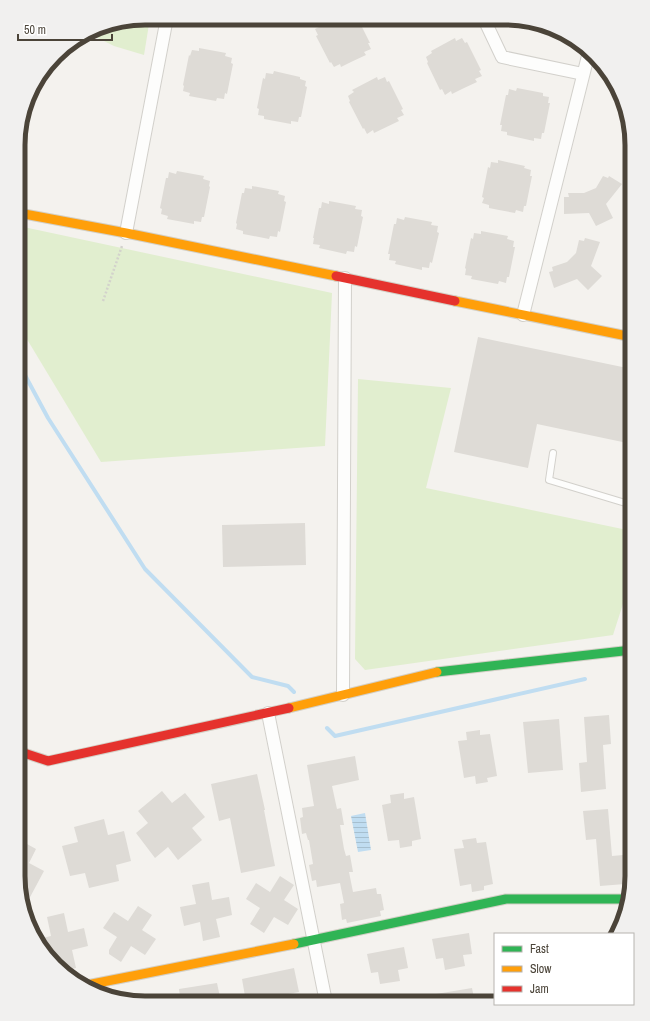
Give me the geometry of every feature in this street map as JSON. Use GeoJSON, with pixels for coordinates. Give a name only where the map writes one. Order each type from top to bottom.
{"type":"FeatureCollection","features":[{"type":"Feature","properties":{"kind":"street"},"geometry":{"type":"LineString","coordinates":[[126,233],[166,25]]}},
{"type":"Feature","properties":{"kind":"street"},"geometry":{"type":"LineString","coordinates":[[487,25],[502,57],[583,74]]}},
{"type":"Feature","properties":{"kind":"street"},"geometry":{"type":"LineString","coordinates":[[523,315],[587,58]]}},
{"type":"Feature","properties":{"kind":"street"},"geometry":{"type":"LineString","coordinates":[[25,214],[126,233],[625,336]]}},
{"type":"Feature","properties":{"kind":"street"},"geometry":{"type":"LineString","coordinates":[[343,695],[345,278]]}},
{"type":"Feature","properties":{"kind":"street"},"geometry":{"type":"LineString","coordinates":[[25,753],[48,761],[268,713],[440,671],[625,651]]}},
{"type":"Feature","properties":{"kind":"street"},"geometry":{"type":"LineString","coordinates":[[268,713],[325,996]]}},
{"type":"Feature","properties":{"kind":"street"},"geometry":{"type":"LineString","coordinates":[[93,984],[314,940],[506,899],[623,899]]}},
{"type":"Feature","properties":{"kind":"lane"},"geometry":{"type":"LineString","coordinates":[[553,453],[549,480],[625,503]]}},
{"type":"Feature","properties":{"kind":"path"},"geometry":{"type":"LineString","coordinates":[[103,301],[126,233]]}},
{"type":"Feature","properties":{"kind":"green space"},"geometry":{"type":"Polygon","coordinates":[[[149,25],[144,55],[114,46],[94,36],[122,27],[149,25]]]}},
{"type":"Feature","properties":{"kind":"green space"},"geometry":{"type":"Polygon","coordinates":[[[25,227],[332,293],[325,446],[101,462],[25,336],[25,227]]]}},
{"type":"Feature","properties":{"kind":"green space"},"geometry":{"type":"Polygon","coordinates":[[[358,379],[451,388],[426,488],[625,530],[625,598],[613,635],[365,670],[355,659],[358,379]]]}},
{"type":"Feature","properties":{"kind":"water"},"geometry":{"type":"Polygon","coordinates":[[[365,813],[371,850],[358,852],[351,816],[365,813]]]}},
{"type":"Feature","properties":{"kind":"building"},"geometry":{"type":"Polygon","coordinates":[[[361,25],[370,43],[368,43],[371,49],[364,52],[366,55],[341,67],[340,64],[334,67],[331,62],[330,63],[316,36],[318,35],[315,29],[321,26],[361,25]]]}},
{"type":"Feature","properties":{"kind":"building"},"geometry":{"type":"Polygon","coordinates":[[[455,38],[456,41],[462,38],[465,43],[467,42],[481,70],[479,71],[482,76],[475,79],[477,82],[452,94],[451,91],[445,95],[442,89],[440,90],[427,63],[426,57],[432,53],[431,51],[455,38]]]}},
{"type":"Feature","properties":{"kind":"building"},"geometry":{"type":"Polygon","coordinates":[[[199,48],[226,53],[225,56],[232,58],[231,63],[233,64],[227,94],[225,93],[224,99],[217,98],[216,101],[189,96],[190,93],[183,91],[189,55],[190,56],[192,50],[199,51],[199,48]]]}},
{"type":"Feature","properties":{"kind":"building"},"geometry":{"type":"Polygon","coordinates":[[[274,71],[300,77],[300,79],[306,81],[305,86],[307,87],[301,117],[299,117],[298,122],[291,121],[291,124],[264,119],[264,116],[258,115],[259,109],[257,108],[263,78],[265,79],[266,73],[273,74],[274,71]]]}},
{"type":"Feature","properties":{"kind":"building"},"geometry":{"type":"Polygon","coordinates":[[[377,77],[378,80],[385,77],[387,82],[389,81],[403,109],[401,110],[404,115],[397,118],[399,121],[374,133],[373,130],[367,134],[349,102],[348,96],[354,92],[352,90],[377,77]]]}},
{"type":"Feature","properties":{"kind":"building"},"geometry":{"type":"Polygon","coordinates":[[[517,88],[543,93],[543,96],[549,97],[548,103],[550,103],[544,133],[542,133],[541,139],[534,138],[534,141],[507,135],[507,132],[501,131],[502,125],[500,125],[506,95],[508,95],[509,89],[516,91],[517,88]]]}},
{"type":"Feature","properties":{"kind":"building"},"geometry":{"type":"Polygon","coordinates":[[[498,160],[525,166],[524,168],[531,170],[530,176],[532,176],[526,206],[524,206],[523,212],[516,210],[515,213],[489,208],[489,205],[482,203],[488,167],[490,168],[491,162],[498,163],[498,160]]]}},
{"type":"Feature","properties":{"kind":"building"},"geometry":{"type":"Polygon","coordinates":[[[177,171],[204,176],[203,179],[210,181],[204,217],[202,217],[201,222],[194,221],[194,224],[167,219],[168,216],[161,214],[162,209],[160,208],[166,178],[168,178],[169,172],[176,174],[177,171]]]}},
{"type":"Feature","properties":{"kind":"building"},"geometry":{"type":"Polygon","coordinates":[[[603,176],[608,178],[609,176],[622,184],[606,204],[613,218],[596,226],[589,213],[564,214],[564,197],[569,197],[568,193],[584,193],[596,188],[603,176]]]}},
{"type":"Feature","properties":{"kind":"building"},"geometry":{"type":"Polygon","coordinates":[[[252,186],[279,191],[278,194],[285,196],[284,201],[286,202],[280,232],[278,231],[277,237],[270,236],[269,239],[243,234],[243,231],[236,229],[242,193],[244,193],[245,188],[252,189],[252,186]]]}},
{"type":"Feature","properties":{"kind":"building"},"geometry":{"type":"Polygon","coordinates":[[[329,201],[356,206],[355,209],[362,210],[361,216],[363,217],[357,247],[355,246],[354,252],[347,251],[346,254],[319,248],[320,245],[313,244],[319,208],[321,208],[322,202],[329,204],[329,201]]]}},
{"type":"Feature","properties":{"kind":"building"},"geometry":{"type":"Polygon","coordinates":[[[405,217],[432,222],[431,225],[438,226],[437,232],[439,233],[432,263],[430,262],[429,268],[422,267],[422,270],[395,264],[396,261],[389,260],[390,254],[388,254],[394,224],[396,224],[397,218],[404,220],[405,217]]]}},
{"type":"Feature","properties":{"kind":"building"},"geometry":{"type":"Polygon","coordinates":[[[481,231],[508,236],[507,239],[514,241],[513,247],[515,247],[509,277],[507,277],[506,283],[499,281],[498,284],[471,279],[472,276],[465,275],[471,238],[473,239],[474,233],[481,234],[481,231]]]}},
{"type":"Feature","properties":{"kind":"building"},"geometry":{"type":"Polygon","coordinates":[[[585,238],[600,242],[591,266],[602,276],[588,290],[577,279],[554,288],[549,272],[553,271],[552,267],[567,262],[576,253],[579,240],[584,241],[585,238]]]}},
{"type":"Feature","properties":{"kind":"building"},"geometry":{"type":"Polygon","coordinates":[[[478,337],[625,368],[625,443],[537,424],[528,468],[454,452],[478,337]]]}},
{"type":"Feature","properties":{"kind":"building"},"geometry":{"type":"Polygon","coordinates":[[[305,523],[306,565],[223,567],[222,525],[305,523]]]}},
{"type":"Feature","properties":{"kind":"building"},"geometry":{"type":"Polygon","coordinates":[[[609,715],[611,744],[603,745],[606,789],[581,792],[579,763],[587,762],[584,717],[609,715]]]}},
{"type":"Feature","properties":{"kind":"building"},"geometry":{"type":"Polygon","coordinates":[[[559,719],[563,770],[528,773],[523,722],[559,719]]]}},
{"type":"Feature","properties":{"kind":"building"},"geometry":{"type":"Polygon","coordinates":[[[480,730],[480,735],[490,734],[497,776],[487,778],[488,782],[476,784],[475,776],[464,778],[458,741],[467,740],[466,732],[480,730]]]}},
{"type":"Feature","properties":{"kind":"building"},"geometry":{"type":"Polygon","coordinates":[[[355,756],[359,780],[332,786],[337,809],[341,808],[344,825],[340,825],[346,856],[350,855],[353,872],[349,872],[353,892],[376,888],[377,894],[381,894],[384,910],[380,911],[381,916],[347,923],[346,919],[342,920],[340,904],[344,903],[340,883],[317,887],[316,880],[312,881],[309,865],[313,864],[309,840],[306,833],[302,834],[300,818],[303,817],[302,808],[314,806],[307,765],[355,756]]]}},
{"type":"Feature","properties":{"kind":"building"},"geometry":{"type":"Polygon","coordinates":[[[257,774],[275,866],[241,873],[230,818],[219,821],[211,784],[257,774]]]}},
{"type":"Feature","properties":{"kind":"building"},"geometry":{"type":"Polygon","coordinates":[[[162,791],[172,803],[185,793],[205,817],[192,828],[202,840],[178,860],[168,847],[155,858],[136,833],[148,823],[138,811],[162,791]]]}},
{"type":"Feature","properties":{"kind":"building"},"geometry":{"type":"Polygon","coordinates":[[[404,793],[404,799],[414,797],[421,839],[412,841],[412,846],[400,848],[399,840],[388,841],[382,805],[391,803],[390,795],[404,793]]]}},
{"type":"Feature","properties":{"kind":"building"},"geometry":{"type":"Polygon","coordinates":[[[608,809],[612,856],[623,855],[625,884],[600,886],[596,839],[586,840],[583,811],[608,809]]]}},
{"type":"Feature","properties":{"kind":"building"},"geometry":{"type":"Polygon","coordinates":[[[104,819],[108,835],[124,831],[131,861],[116,865],[119,881],[89,888],[85,873],[70,876],[62,846],[78,842],[74,827],[104,819]]]}},
{"type":"Feature","properties":{"kind":"building"},"geometry":{"type":"Polygon","coordinates":[[[476,838],[477,843],[486,842],[493,884],[484,886],[484,890],[472,892],[471,884],[460,886],[454,849],[464,848],[462,840],[476,838]]]}},
{"type":"Feature","properties":{"kind":"building"},"geometry":{"type":"Polygon","coordinates":[[[25,843],[36,849],[29,863],[44,871],[29,899],[27,898],[25,884],[25,843]]]}},
{"type":"Feature","properties":{"kind":"building"},"geometry":{"type":"Polygon","coordinates":[[[280,876],[294,885],[284,900],[298,909],[288,925],[274,917],[264,933],[250,924],[260,908],[246,899],[256,883],[270,892],[280,876]]]}},
{"type":"Feature","properties":{"kind":"building"},"geometry":{"type":"Polygon","coordinates":[[[209,882],[212,900],[229,897],[232,915],[216,919],[220,937],[203,941],[200,922],[184,926],[180,907],[196,904],[192,885],[209,882]]]}},
{"type":"Feature","properties":{"kind":"building"},"geometry":{"type":"Polygon","coordinates":[[[138,906],[152,915],[142,930],[156,939],[145,955],[131,946],[121,962],[109,954],[109,950],[117,937],[103,928],[114,912],[128,921],[138,906]]]}},
{"type":"Feature","properties":{"kind":"building"},"geometry":{"type":"Polygon","coordinates":[[[64,913],[68,932],[84,928],[88,946],[72,950],[76,968],[70,969],[60,961],[42,938],[51,936],[47,917],[64,913]]]}},
{"type":"Feature","properties":{"kind":"building"},"geometry":{"type":"Polygon","coordinates":[[[469,933],[472,954],[463,955],[465,966],[445,970],[443,958],[436,959],[432,939],[469,933]]]}},
{"type":"Feature","properties":{"kind":"building"},"geometry":{"type":"Polygon","coordinates":[[[404,947],[408,968],[398,970],[400,981],[380,984],[378,972],[371,973],[367,954],[404,947]]]}},
{"type":"Feature","properties":{"kind":"building"},"geometry":{"type":"Polygon","coordinates":[[[294,968],[299,992],[278,996],[245,996],[242,979],[294,968]]]}},
{"type":"Feature","properties":{"kind":"building"},"geometry":{"type":"Polygon","coordinates":[[[217,983],[220,996],[180,996],[179,989],[217,983]]]}},
{"type":"Feature","properties":{"kind":"building"},"geometry":{"type":"Polygon","coordinates":[[[472,988],[474,996],[436,996],[436,994],[472,988]]]}},
{"type":"Feature","properties":{"kind":"waterway"},"geometry":{"type":"LineString","coordinates":[[25,375],[48,418],[145,569],[252,677],[288,686],[294,692]]}},
{"type":"Feature","properties":{"kind":"waterway"},"geometry":{"type":"LineString","coordinates":[[327,728],[335,736],[585,679]]}},
{"type":"Feature","properties":{"kind":"traffic: fast"},"geometry":{"type":"LineString","coordinates":[[437,672],[625,651]]}},
{"type":"Feature","properties":{"kind":"traffic: fast"},"geometry":{"type":"LineString","coordinates":[[294,944],[506,899],[623,899]]}},
{"type":"Feature","properties":{"kind":"traffic: slow"},"geometry":{"type":"LineString","coordinates":[[25,214],[336,276]]}},
{"type":"Feature","properties":{"kind":"traffic: slow"},"geometry":{"type":"LineString","coordinates":[[455,301],[625,336]]}},
{"type":"Feature","properties":{"kind":"traffic: slow"},"geometry":{"type":"LineString","coordinates":[[289,708],[437,672]]}},
{"type":"Feature","properties":{"kind":"traffic: slow"},"geometry":{"type":"LineString","coordinates":[[93,984],[294,944]]}},
{"type":"Feature","properties":{"kind":"traffic: jam"},"geometry":{"type":"LineString","coordinates":[[336,276],[455,301]]}},
{"type":"Feature","properties":{"kind":"traffic: jam"},"geometry":{"type":"LineString","coordinates":[[25,753],[48,761],[289,708]]}}]}
